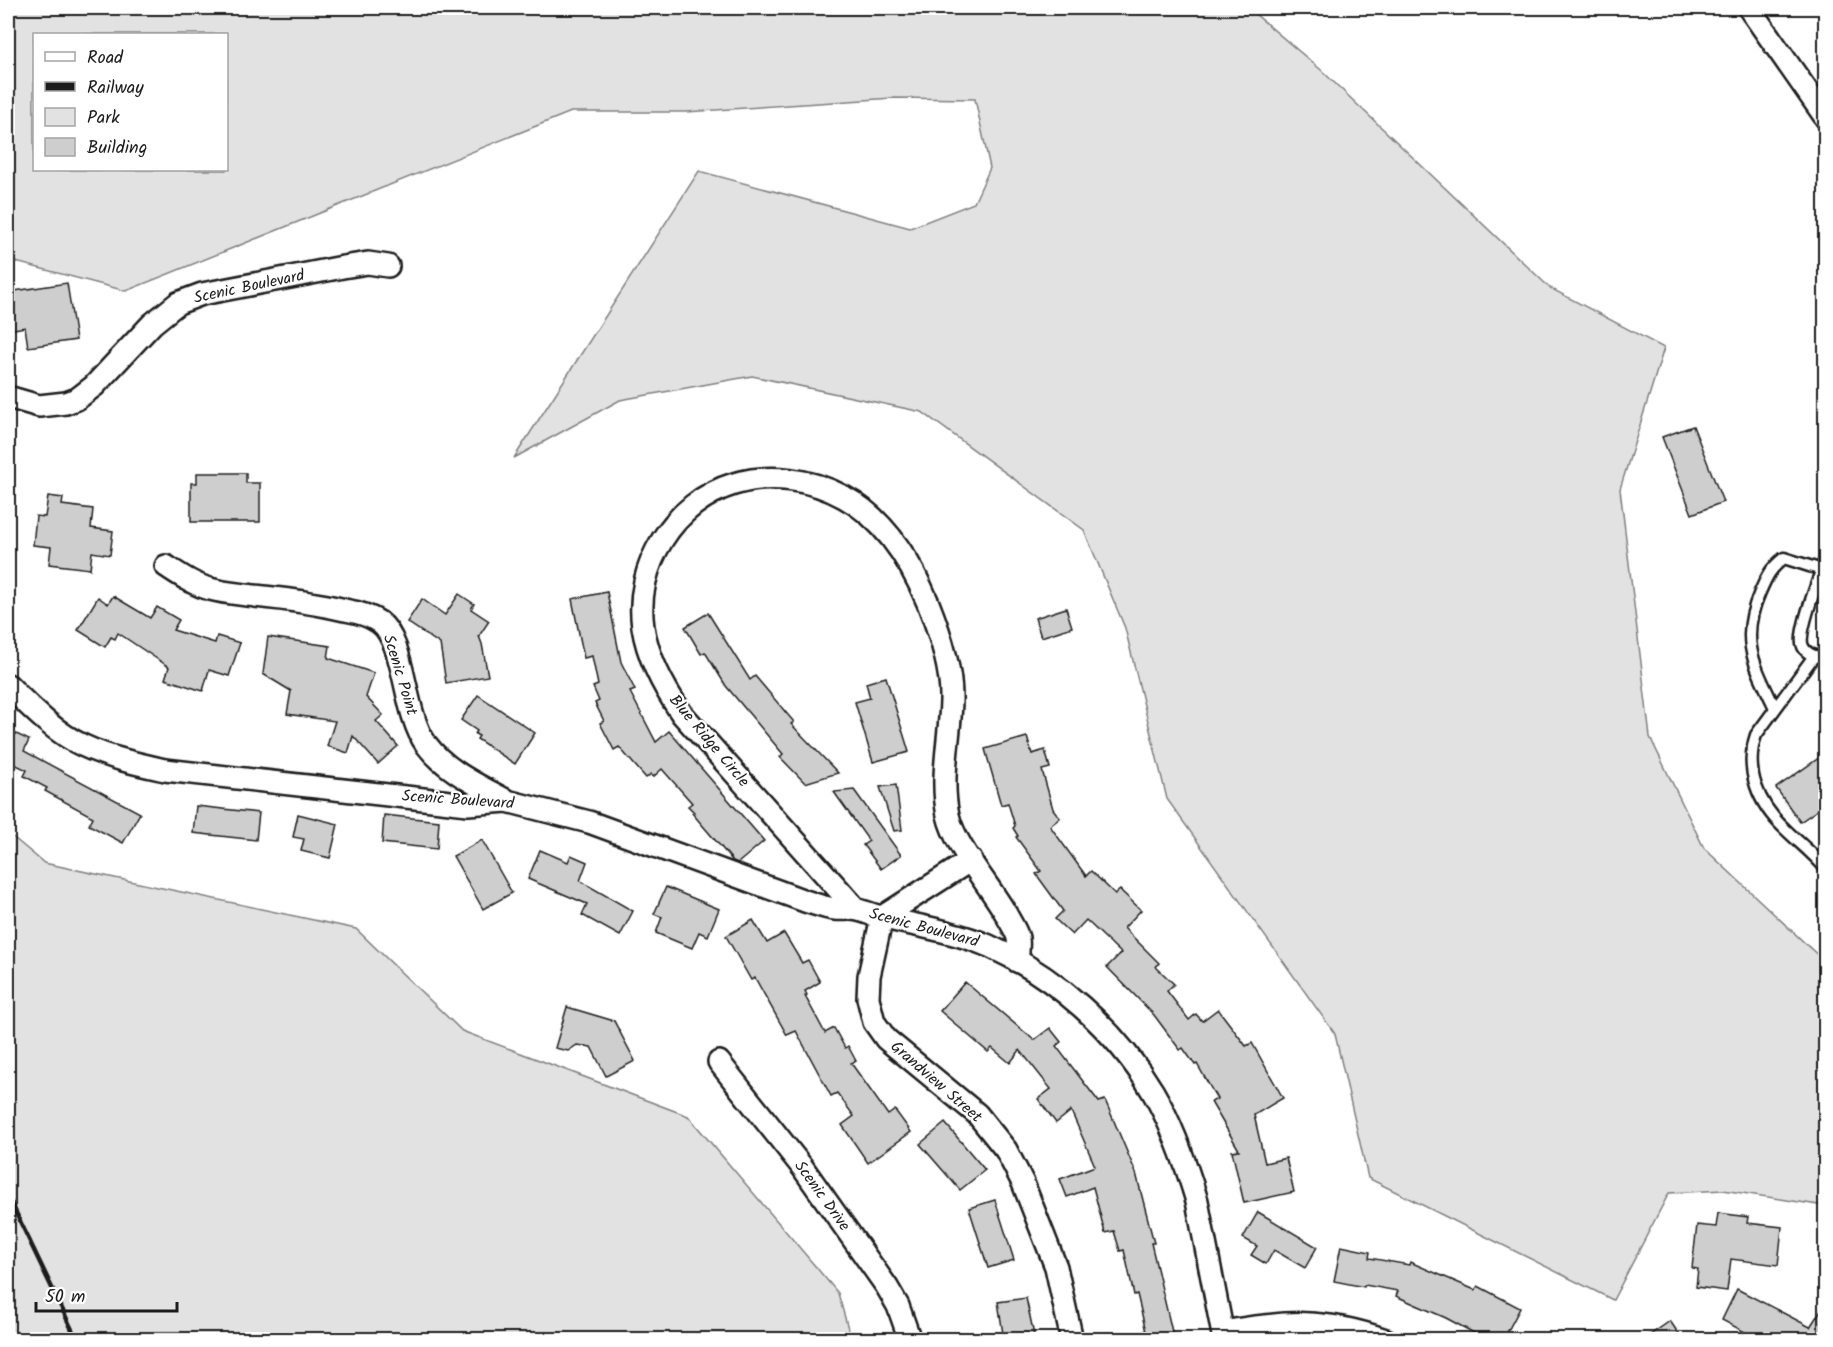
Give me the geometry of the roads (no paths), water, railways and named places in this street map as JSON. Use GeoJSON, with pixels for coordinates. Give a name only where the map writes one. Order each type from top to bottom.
{"type":"FeatureCollection","features":[{"type":"Feature","properties":{"kind":"street"},"geometry":{"type":"LineString","coordinates":[[1749,8],[1819,94],[1826,118]]}},
{"type":"Feature","properties":{"kind":"street","name":"Scenic Boulevard"},"geometry":{"type":"LineString","coordinates":[[8,397],[39,406],[66,403],[77,399],[94,386],[152,324],[178,303],[202,294],[368,263],[388,266]]}},
{"type":"Feature","properties":{"kind":"street","name":"Blue Ridge Circle"},"geometry":{"type":"LineString","coordinates":[[856,909],[682,714],[662,680],[647,647],[641,607],[646,574],[652,556],[683,514],[724,488],[748,481],[776,478],[796,480],[827,489],[847,498],[867,514],[903,554],[928,604],[945,659],[951,698],[945,790],[948,816],[952,828],[999,901],[1015,931],[1019,946],[1017,961]]}},
{"type":"Feature","properties":{"kind":"street","name":"Scenic Point"},"geometry":{"type":"LineString","coordinates":[[165,566],[209,589],[326,605],[363,614],[378,621],[391,639],[413,718],[425,743],[454,771],[507,801]]}},
{"type":"Feature","properties":{"kind":"street","name":"Scenic Boulevard"},"geometry":{"type":"LineString","coordinates":[[8,685],[60,732],[100,753],[135,764],[165,770],[468,804],[507,801],[589,822],[805,901],[834,909],[856,909],[922,926],[988,946],[1017,961],[1078,1003],[1119,1046],[1154,1094],[1179,1146],[1191,1180],[1224,1336]]}},
{"type":"Feature","properties":{"kind":"street"},"geometry":{"type":"LineString","coordinates":[[882,917],[971,860]]}},
{"type":"Feature","properties":{"kind":"street","name":"Grandview Street"},"geometry":{"type":"LineString","coordinates":[[882,917],[869,976],[868,998],[874,1022],[886,1039],[977,1114],[1006,1150],[1023,1183],[1056,1267],[1072,1340]]}},
{"type":"Feature","properties":{"kind":"street","name":"Scenic Drive"},"geometry":{"type":"LineString","coordinates":[[719,1062],[803,1168],[887,1287],[898,1306],[910,1340]]}},
{"type":"Feature","properties":{"kind":"street"},"geometry":{"type":"LineString","coordinates":[[1224,1336],[1273,1323],[1303,1322],[1361,1331],[1386,1340]]}},
{"type":"Feature","properties":{"kind":"lane"},"geometry":{"type":"LineString","coordinates":[[1826,557],[1803,630],[1802,645],[1807,652],[1820,657],[1775,708],[1756,735],[1751,749],[1750,767],[1758,793],[1777,821],[1826,868]]}},
{"type":"Feature","properties":{"kind":"lane"},"geometry":{"type":"LineString","coordinates":[[1775,708],[1754,664],[1749,634],[1752,612],[1770,569],[1784,558],[1822,570]]}},
{"type":"Feature","properties":{"kind":"railway"},"geometry":{"type":"LineString","coordinates":[[8,1196],[77,1340]]}}]}
